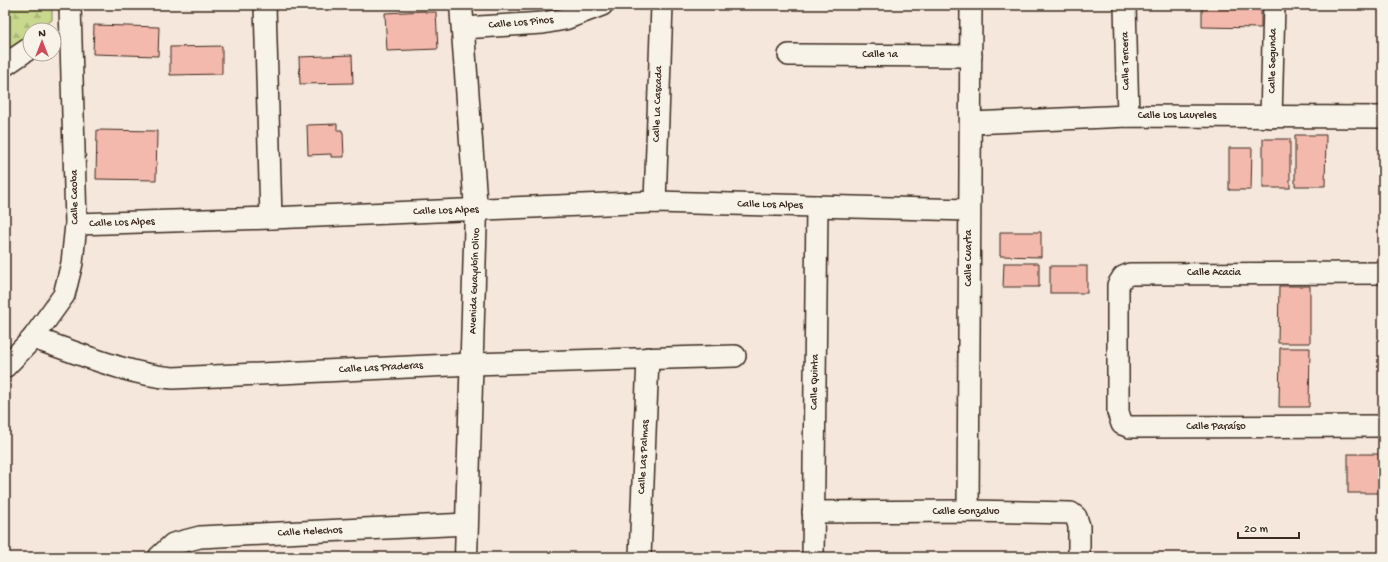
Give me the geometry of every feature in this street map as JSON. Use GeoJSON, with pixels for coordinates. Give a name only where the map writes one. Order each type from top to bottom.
{"type":"FeatureCollection","features":[{"type":"Feature","properties":{"kind":"main road","name":"Avenida Guayubín Olivo"},"geometry":{"type":"LineString","coordinates":[[461,5],[476,210],[466,557]]}},
{"type":"Feature","properties":{"kind":"street"},"geometry":{"type":"LineString","coordinates":[[265,5],[271,218]]}},
{"type":"Feature","properties":{"kind":"street","name":"Calle Los Pinos"},"geometry":{"type":"LineString","coordinates":[[463,28],[543,23],[565,19],[602,5]]}},
{"type":"Feature","properties":{"kind":"street","name":"Calle La Cascada"},"geometry":{"type":"LineString","coordinates":[[655,202],[662,5]]}},
{"type":"Feature","properties":{"kind":"street","name":"Calle Cuarta"},"geometry":{"type":"LineString","coordinates":[[968,511],[971,5]]}},
{"type":"Feature","properties":{"kind":"street","name":"Calle Tercera"},"geometry":{"type":"LineString","coordinates":[[1125,5],[1128,116]]}},
{"type":"Feature","properties":{"kind":"street","name":"Calle Segunda"},"geometry":{"type":"LineString","coordinates":[[1271,117],[1274,5]]}},
{"type":"Feature","properties":{"kind":"street","name":"Calle Caoba"},"geometry":{"type":"LineString","coordinates":[[5,367],[33,338],[64,295],[72,263],[76,224],[65,19]]}},
{"type":"Feature","properties":{"kind":"street"},"geometry":{"type":"LineString","coordinates":[[5,65],[22,53]]}},
{"type":"Feature","properties":{"kind":"street","name":"Calle 1a"},"geometry":{"type":"LineString","coordinates":[[790,55],[971,56]]}},
{"type":"Feature","properties":{"kind":"street","name":"Calle Los Laureles"},"geometry":{"type":"LineString","coordinates":[[971,123],[1128,116],[1383,117]]}},
{"type":"Feature","properties":{"kind":"street","name":"Calle Los Alpes"},"geometry":{"type":"LineString","coordinates":[[76,224],[271,218],[655,202],[969,210]]}},
{"type":"Feature","properties":{"kind":"street","name":"Calle Quinta"},"geometry":{"type":"LineString","coordinates":[[812,557],[817,206]]}},
{"type":"Feature","properties":{"kind":"street","name":"Calle Acacia"},"geometry":{"type":"LineString","coordinates":[[1118,353],[1118,285],[1123,277],[1130,274],[1383,272]]}},
{"type":"Feature","properties":{"kind":"street","name":"Calle Las Praderas"},"geometry":{"type":"LineString","coordinates":[[33,338],[128,370],[152,376],[172,378],[472,364],[735,356]]}},
{"type":"Feature","properties":{"kind":"street","name":"Calle Paraíso"},"geometry":{"type":"LineString","coordinates":[[1118,353],[1118,412],[1122,424],[1130,427],[1383,426]]}},
{"type":"Feature","properties":{"kind":"street","name":"Calle Las Palmas"},"geometry":{"type":"LineString","coordinates":[[640,557],[648,358]]}},
{"type":"Feature","properties":{"kind":"street","name":"Calle Gonzalvo"},"geometry":{"type":"LineString","coordinates":[[813,512],[968,511],[1070,513],[1076,516],[1079,526],[1079,557]]}},
{"type":"Feature","properties":{"kind":"street","name":"Calle Helechos"},"geometry":{"type":"LineString","coordinates":[[159,557],[172,544],[200,538],[467,524]]}},
{"type":"Feature","properties":{"kind":"green space"},"geometry":{"type":"Polygon","coordinates":[[[5,5],[52,5],[52,20],[49,22],[22,22],[22,40],[5,51],[5,5]]]}},
{"type":"Feature","properties":{"kind":"building"},"geometry":{"type":"Polygon","coordinates":[[[1202,5],[1261,5],[1261,28],[1202,27],[1202,5]]]}},
{"type":"Feature","properties":{"kind":"building"},"geometry":{"type":"Polygon","coordinates":[[[425,11],[436,12],[438,49],[387,51],[385,13],[425,11]]]}},
{"type":"Feature","properties":{"kind":"building"},"geometry":{"type":"Polygon","coordinates":[[[94,25],[159,27],[158,56],[93,54],[94,25]]]}},
{"type":"Feature","properties":{"kind":"building"},"geometry":{"type":"Polygon","coordinates":[[[222,46],[222,74],[170,75],[170,47],[222,46]]]}},
{"type":"Feature","properties":{"kind":"building"},"geometry":{"type":"Polygon","coordinates":[[[352,55],[353,83],[300,84],[299,57],[352,55]]]}},
{"type":"Feature","properties":{"kind":"building"},"geometry":{"type":"Polygon","coordinates":[[[337,124],[337,130],[342,130],[343,132],[344,157],[331,157],[331,154],[308,155],[307,125],[337,124]]]}},
{"type":"Feature","properties":{"kind":"building"},"geometry":{"type":"Polygon","coordinates":[[[97,130],[157,131],[156,180],[96,179],[97,130]]]}},
{"type":"Feature","properties":{"kind":"building"},"geometry":{"type":"Polygon","coordinates":[[[1295,135],[1326,135],[1325,186],[1295,186],[1295,135]]]}},
{"type":"Feature","properties":{"kind":"building"},"geometry":{"type":"Polygon","coordinates":[[[1263,139],[1290,139],[1290,188],[1263,188],[1263,139]]]}},
{"type":"Feature","properties":{"kind":"building"},"geometry":{"type":"Polygon","coordinates":[[[1229,148],[1252,148],[1251,190],[1229,190],[1229,148]]]}},
{"type":"Feature","properties":{"kind":"building"},"geometry":{"type":"Polygon","coordinates":[[[1000,232],[1041,232],[1041,257],[1000,256],[1000,232]]]}},
{"type":"Feature","properties":{"kind":"building"},"geometry":{"type":"Polygon","coordinates":[[[1004,263],[1039,263],[1039,287],[1003,287],[1004,263]]]}},
{"type":"Feature","properties":{"kind":"building"},"geometry":{"type":"Polygon","coordinates":[[[1050,266],[1087,266],[1087,293],[1050,293],[1050,266]]]}},
{"type":"Feature","properties":{"kind":"building"},"geometry":{"type":"Polygon","coordinates":[[[1279,286],[1310,286],[1310,343],[1278,343],[1279,286]]]}},
{"type":"Feature","properties":{"kind":"building"},"geometry":{"type":"Polygon","coordinates":[[[1280,348],[1310,348],[1309,407],[1279,407],[1280,348]]]}},
{"type":"Feature","properties":{"kind":"building"},"geometry":{"type":"Polygon","coordinates":[[[1348,454],[1383,454],[1383,493],[1348,493],[1348,454]]]}}]}
